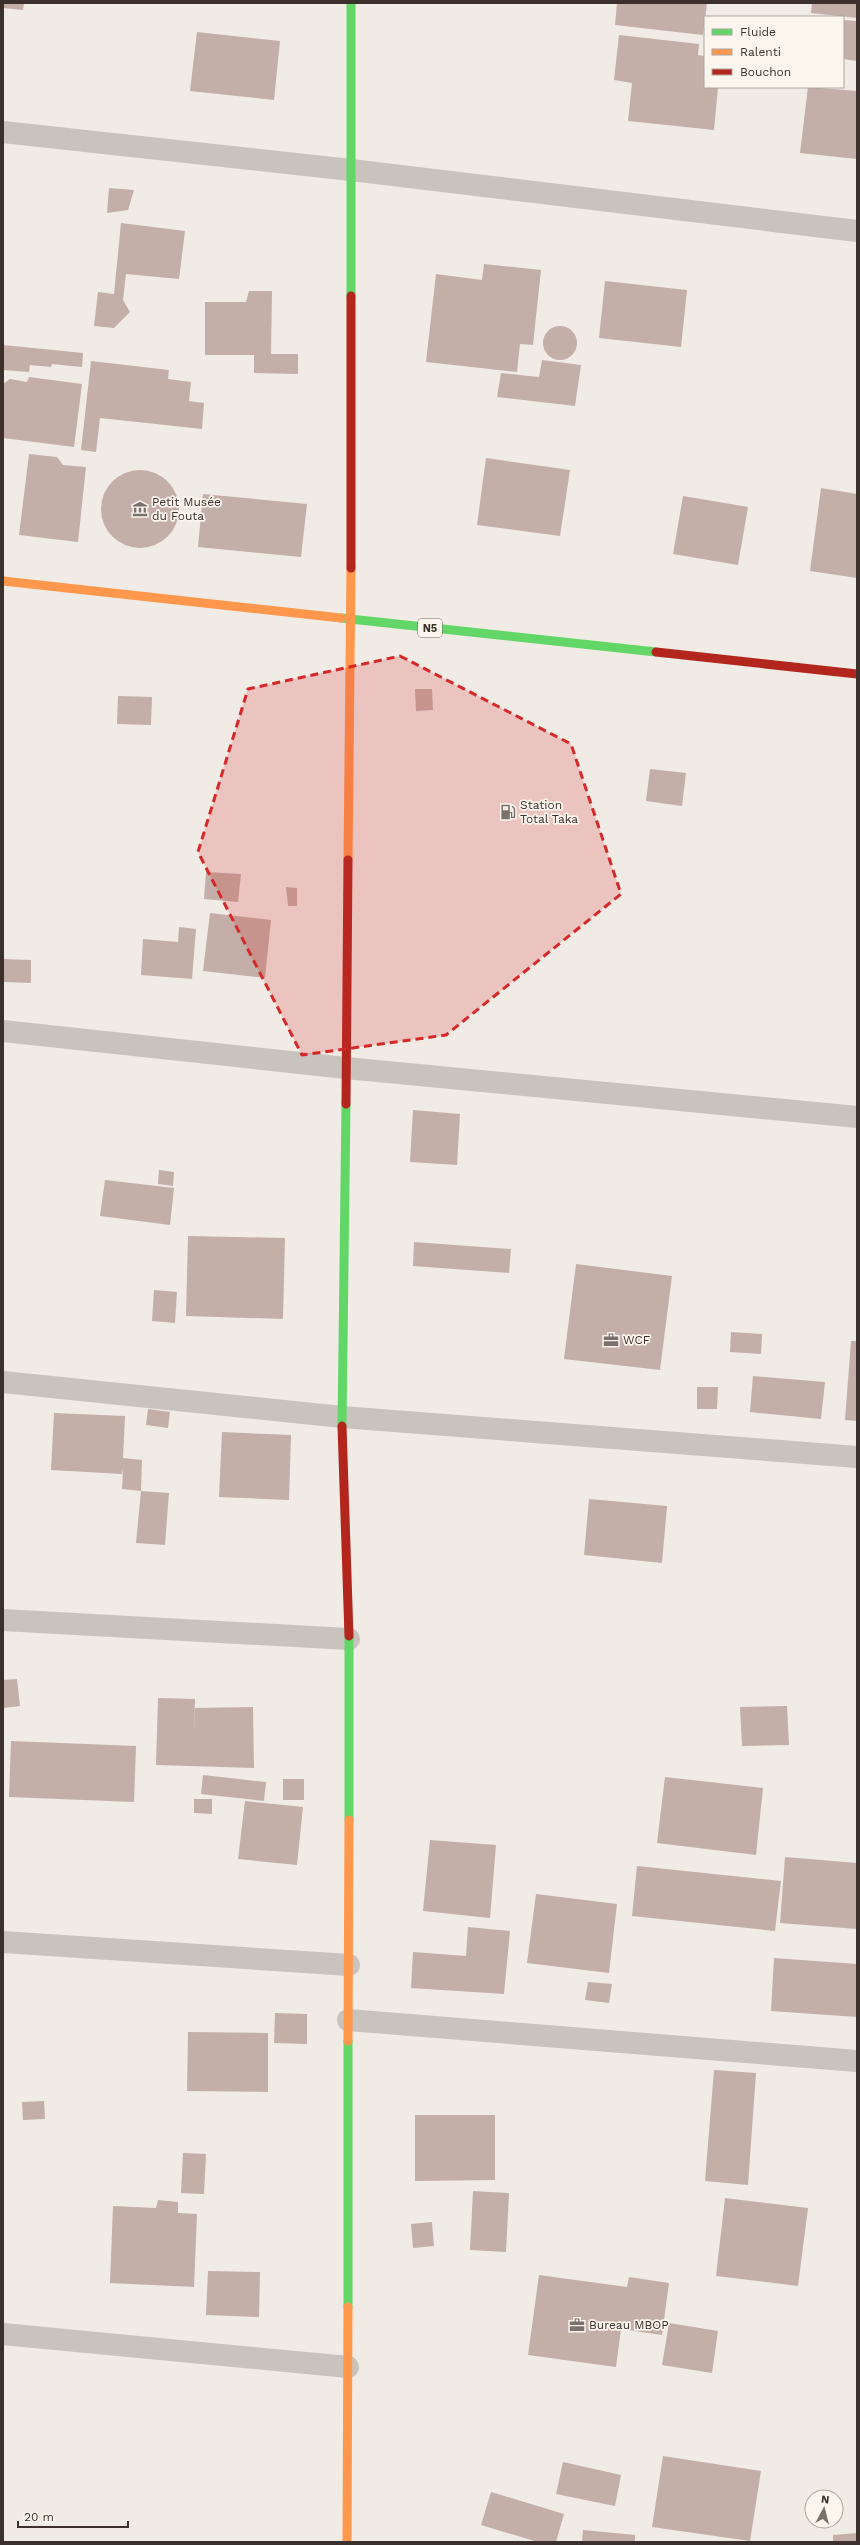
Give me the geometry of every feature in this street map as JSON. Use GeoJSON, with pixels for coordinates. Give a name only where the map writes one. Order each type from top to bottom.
{"type":"FeatureCollection","features":[{"type":"Feature","properties":{"kind":"main road"},"geometry":{"type":"LineString","coordinates":[[347,2542],[349,1640],[342,1417],[352,620],[351,3]]}},
{"type":"Feature","properties":{"kind":"main road","name":"N5"},"geometry":{"type":"LineString","coordinates":[[3,581],[857,674]]}},
{"type":"Feature","properties":{"kind":"street"},"geometry":{"type":"LineString","coordinates":[[3,132],[351,170],[857,231]]}},
{"type":"Feature","properties":{"kind":"street"},"geometry":{"type":"LineString","coordinates":[[3,1031],[346,1068],[857,1117]]}},
{"type":"Feature","properties":{"kind":"street"},"geometry":{"type":"LineString","coordinates":[[3,1382],[342,1417],[857,1457]]}},
{"type":"Feature","properties":{"kind":"street"},"geometry":{"type":"LineString","coordinates":[[3,1620],[349,1640]]}},
{"type":"Feature","properties":{"kind":"street"},"geometry":{"type":"LineString","coordinates":[[3,1942],[348,1965]]}},
{"type":"Feature","properties":{"kind":"street"},"geometry":{"type":"LineString","coordinates":[[348,2020],[857,2061]]}},
{"type":"Feature","properties":{"kind":"street"},"geometry":{"type":"LineString","coordinates":[[3,2334],[348,2367]]}},
{"type":"Feature","properties":{"kind":"highlighted area"},"geometry":{"type":"Polygon","coordinates":[[[400,656],[571,744],[621,894],[446,1035],[302,1055],[198,852],[248,689],[400,656]]]}},
{"type":"Feature","properties":{"kind":"building"},"geometry":{"type":"Polygon","coordinates":[[[3,3],[24,3],[23,10],[3,8],[3,3]]]}},
{"type":"Feature","properties":{"kind":"building"},"geometry":{"type":"Polygon","coordinates":[[[617,3],[707,3],[705,16],[704,16],[703,35],[615,25],[617,3]]]}},
{"type":"Feature","properties":{"kind":"building"},"geometry":{"type":"Polygon","coordinates":[[[812,3],[857,3],[857,18],[811,13],[812,3]]]}},
{"type":"Feature","properties":{"kind":"building"},"geometry":{"type":"Polygon","coordinates":[[[844,20],[857,21],[857,61],[844,59],[844,20]]]}},
{"type":"Feature","properties":{"kind":"building"},"geometry":{"type":"Polygon","coordinates":[[[197,32],[280,41],[274,100],[190,91],[197,32]]]}},
{"type":"Feature","properties":{"kind":"building"},"geometry":{"type":"Polygon","coordinates":[[[619,35],[699,44],[698,55],[704,56],[704,88],[718,88],[714,130],[628,121],[632,83],[614,80],[619,35]]]}},
{"type":"Feature","properties":{"kind":"building"},"geometry":{"type":"Polygon","coordinates":[[[808,88],[857,91],[857,159],[800,153],[808,88]]]}},
{"type":"Feature","properties":{"kind":"building"},"geometry":{"type":"Polygon","coordinates":[[[109,188],[134,190],[128,210],[107,213],[109,188]]]}},
{"type":"Feature","properties":{"kind":"building"},"geometry":{"type":"Polygon","coordinates":[[[121,223],[185,231],[179,279],[126,274],[123,300],[130,312],[114,328],[94,326],[98,292],[114,294],[121,223]]]}},
{"type":"Feature","properties":{"kind":"building"},"geometry":{"type":"Polygon","coordinates":[[[484,264],[541,270],[533,345],[520,344],[517,372],[426,362],[436,274],[482,280],[484,264]]]}},
{"type":"Feature","properties":{"kind":"building"},"geometry":{"type":"Polygon","coordinates":[[[605,281],[687,290],[681,347],[599,338],[605,281]]]}},
{"type":"Feature","properties":{"kind":"building"},"geometry":{"type":"Polygon","coordinates":[[[249,291],[272,291],[271,354],[298,354],[298,374],[254,373],[254,355],[205,355],[205,302],[246,302],[249,291]]]}},
{"type":"Feature","properties":{"kind":"building"},"geometry":{"type":"Polygon","coordinates":[[[560,326],[572,331],[577,343],[572,355],[560,360],[548,355],[543,343],[548,331],[560,326]]]}},
{"type":"Feature","properties":{"kind":"building"},"geometry":{"type":"Polygon","coordinates":[[[3,345],[83,353],[82,367],[52,364],[51,367],[30,365],[29,372],[3,370],[3,345]]]}},
{"type":"Feature","properties":{"kind":"building"},"geometry":{"type":"Polygon","coordinates":[[[542,360],[581,365],[575,406],[497,397],[501,373],[539,377],[542,360]]]}},
{"type":"Feature","properties":{"kind":"building"},"geometry":{"type":"Polygon","coordinates":[[[91,361],[169,370],[168,379],[191,382],[189,401],[204,403],[202,429],[100,418],[96,452],[81,450],[91,361]]]}},
{"type":"Feature","properties":{"kind":"building"},"geometry":{"type":"Polygon","coordinates":[[[29,377],[82,384],[74,447],[3,438],[3,384],[10,379],[27,382],[29,377]]]}},
{"type":"Feature","properties":{"kind":"building"},"geometry":{"type":"Polygon","coordinates":[[[29,454],[57,457],[63,465],[86,467],[78,542],[19,535],[29,454]]]}},
{"type":"Feature","properties":{"kind":"building"},"geometry":{"type":"Polygon","coordinates":[[[486,458],[570,470],[560,536],[477,525],[486,458]]]}},
{"type":"Feature","properties":{"kind":"building"},"geometry":{"type":"Polygon","coordinates":[[[140,470],[155,473],[162,477],[172,487],[176,494],[179,509],[176,524],[172,531],[162,541],[155,545],[140,548],[125,545],[118,541],[108,531],[104,524],[101,509],[104,494],[108,487],[118,477],[125,473],[140,470]]]}},
{"type":"Feature","properties":{"kind":"building"},"geometry":{"type":"Polygon","coordinates":[[[821,488],[857,494],[857,578],[810,571],[821,488]]]}},
{"type":"Feature","properties":{"kind":"building"},"geometry":{"type":"Polygon","coordinates":[[[203,494],[307,504],[301,557],[198,547],[203,494]]]}},
{"type":"Feature","properties":{"kind":"building"},"geometry":{"type":"Polygon","coordinates":[[[683,496],[748,507],[738,565],[673,554],[683,496]]]}},
{"type":"Feature","properties":{"kind":"building"},"geometry":{"type":"Polygon","coordinates":[[[415,689],[432,689],[433,710],[416,711],[415,689]]]}},
{"type":"Feature","properties":{"kind":"building"},"geometry":{"type":"Polygon","coordinates":[[[118,696],[152,697],[151,725],[117,724],[118,696]]]}},
{"type":"Feature","properties":{"kind":"building"},"geometry":{"type":"Polygon","coordinates":[[[650,769],[686,773],[682,806],[646,801],[650,769]]]}},
{"type":"Feature","properties":{"kind":"building"},"geometry":{"type":"Polygon","coordinates":[[[206,872],[241,874],[238,902],[204,899],[206,872]]]}},
{"type":"Feature","properties":{"kind":"building"},"geometry":{"type":"Polygon","coordinates":[[[286,887],[297,888],[297,906],[288,906],[286,887]]]}},
{"type":"Feature","properties":{"kind":"building"},"geometry":{"type":"Polygon","coordinates":[[[210,913],[271,920],[265,978],[203,971],[210,913]]]}},
{"type":"Feature","properties":{"kind":"building"},"geometry":{"type":"Polygon","coordinates":[[[179,927],[196,929],[192,979],[141,975],[143,939],[178,942],[179,927]]]}},
{"type":"Feature","properties":{"kind":"building"},"geometry":{"type":"Polygon","coordinates":[[[3,959],[31,960],[31,983],[3,982],[3,959]]]}},
{"type":"Feature","properties":{"kind":"building"},"geometry":{"type":"Polygon","coordinates":[[[413,1110],[460,1114],[457,1165],[410,1162],[413,1110]]]}},
{"type":"Feature","properties":{"kind":"building"},"geometry":{"type":"Polygon","coordinates":[[[159,1170],[174,1172],[173,1186],[158,1184],[159,1170]]]}},
{"type":"Feature","properties":{"kind":"building"},"geometry":{"type":"Polygon","coordinates":[[[105,1180],[174,1188],[170,1225],[100,1216],[105,1180]]]}},
{"type":"Feature","properties":{"kind":"building"},"geometry":{"type":"Polygon","coordinates":[[[188,1236],[285,1238],[283,1319],[186,1316],[188,1236]]]}},
{"type":"Feature","properties":{"kind":"building"},"geometry":{"type":"Polygon","coordinates":[[[414,1242],[511,1249],[509,1273],[413,1266],[414,1242]]]}},
{"type":"Feature","properties":{"kind":"building"},"geometry":{"type":"Polygon","coordinates":[[[576,1264],[672,1276],[660,1370],[564,1359],[576,1264]]]}},
{"type":"Feature","properties":{"kind":"building"},"geometry":{"type":"Polygon","coordinates":[[[154,1290],[177,1292],[175,1323],[152,1321],[154,1290]]]}},
{"type":"Feature","properties":{"kind":"building"},"geometry":{"type":"Polygon","coordinates":[[[731,1332],[762,1334],[761,1354],[730,1352],[731,1332]]]}},
{"type":"Feature","properties":{"kind":"building"},"geometry":{"type":"Polygon","coordinates":[[[851,1341],[857,1341],[857,1421],[845,1420],[851,1341]]]}},
{"type":"Feature","properties":{"kind":"building"},"geometry":{"type":"Polygon","coordinates":[[[753,1376],[825,1382],[821,1419],[750,1412],[753,1376]]]}},
{"type":"Feature","properties":{"kind":"building"},"geometry":{"type":"Polygon","coordinates":[[[697,1387],[718,1387],[717,1409],[697,1409],[697,1387]]]}},
{"type":"Feature","properties":{"kind":"building"},"geometry":{"type":"Polygon","coordinates":[[[148,1409],[170,1412],[168,1428],[146,1425],[148,1409]]]}},
{"type":"Feature","properties":{"kind":"building"},"geometry":{"type":"Polygon","coordinates":[[[54,1413],[125,1416],[123,1458],[142,1460],[141,1491],[122,1489],[123,1469],[122,1474],[51,1470],[54,1413]]]}},
{"type":"Feature","properties":{"kind":"building"},"geometry":{"type":"Polygon","coordinates":[[[222,1432],[291,1435],[289,1500],[219,1497],[222,1432]]]}},
{"type":"Feature","properties":{"kind":"building"},"geometry":{"type":"Polygon","coordinates":[[[141,1491],[169,1493],[165,1545],[136,1543],[141,1491]]]}},
{"type":"Feature","properties":{"kind":"building"},"geometry":{"type":"Polygon","coordinates":[[[589,1499],[667,1506],[662,1563],[584,1555],[589,1499]]]}},
{"type":"Feature","properties":{"kind":"building"},"geometry":{"type":"Polygon","coordinates":[[[17,1679],[20,1706],[3,1708],[3,1680],[17,1679]]]}},
{"type":"Feature","properties":{"kind":"building"},"geometry":{"type":"Polygon","coordinates":[[[158,1698],[195,1699],[194,1734],[195,1708],[253,1707],[254,1768],[156,1765],[158,1698]]]}},
{"type":"Feature","properties":{"kind":"building"},"geometry":{"type":"Polygon","coordinates":[[[787,1706],[789,1745],[742,1746],[740,1707],[787,1706]]]}},
{"type":"Feature","properties":{"kind":"building"},"geometry":{"type":"Polygon","coordinates":[[[11,1741],[136,1746],[134,1802],[9,1797],[11,1741]]]}},
{"type":"Feature","properties":{"kind":"building"},"geometry":{"type":"Polygon","coordinates":[[[203,1775],[266,1782],[264,1801],[201,1794],[203,1775]]]}},
{"type":"Feature","properties":{"kind":"building"},"geometry":{"type":"Polygon","coordinates":[[[665,1777],[763,1788],[756,1855],[657,1843],[665,1777]]]}},
{"type":"Feature","properties":{"kind":"building"},"geometry":{"type":"Polygon","coordinates":[[[283,1779],[304,1779],[304,1800],[283,1800],[283,1779]]]}},
{"type":"Feature","properties":{"kind":"building"},"geometry":{"type":"Polygon","coordinates":[[[194,1799],[212,1799],[212,1814],[194,1813],[194,1799]]]}},
{"type":"Feature","properties":{"kind":"building"},"geometry":{"type":"Polygon","coordinates":[[[245,1801],[303,1807],[297,1865],[238,1859],[245,1801]]]}},
{"type":"Feature","properties":{"kind":"building"},"geometry":{"type":"Polygon","coordinates":[[[430,1840],[496,1845],[490,1918],[423,1911],[430,1840]]]}},
{"type":"Feature","properties":{"kind":"building"},"geometry":{"type":"Polygon","coordinates":[[[785,1857],[857,1863],[857,1929],[780,1923],[785,1857]]]}},
{"type":"Feature","properties":{"kind":"building"},"geometry":{"type":"Polygon","coordinates":[[[637,1866],[781,1881],[775,1931],[632,1916],[637,1866]]]}},
{"type":"Feature","properties":{"kind":"building"},"geometry":{"type":"Polygon","coordinates":[[[536,1894],[617,1904],[609,1973],[527,1963],[536,1894]]]}},
{"type":"Feature","properties":{"kind":"building"},"geometry":{"type":"Polygon","coordinates":[[[468,1927],[510,1931],[504,1994],[411,1988],[413,1952],[466,1956],[468,1927]]]}},
{"type":"Feature","properties":{"kind":"building"},"geometry":{"type":"Polygon","coordinates":[[[774,1958],[857,1964],[857,2017],[771,2011],[774,1958]]]}},
{"type":"Feature","properties":{"kind":"building"},"geometry":{"type":"Polygon","coordinates":[[[588,1982],[612,1984],[609,2003],[585,2000],[588,1982]]]}},
{"type":"Feature","properties":{"kind":"building"},"geometry":{"type":"Polygon","coordinates":[[[275,2013],[307,2014],[307,2044],[274,2043],[275,2013]]]}},
{"type":"Feature","properties":{"kind":"building"},"geometry":{"type":"Polygon","coordinates":[[[188,2032],[268,2033],[268,2092],[187,2091],[188,2032]]]}},
{"type":"Feature","properties":{"kind":"building"},"geometry":{"type":"Polygon","coordinates":[[[714,2070],[756,2073],[748,2185],[705,2181],[714,2070]]]}},
{"type":"Feature","properties":{"kind":"building"},"geometry":{"type":"Polygon","coordinates":[[[44,2101],[45,2119],[23,2120],[22,2102],[44,2101]]]}},
{"type":"Feature","properties":{"kind":"building"},"geometry":{"type":"Polygon","coordinates":[[[415,2115],[495,2115],[495,2180],[415,2181],[415,2115]]]}},
{"type":"Feature","properties":{"kind":"building"},"geometry":{"type":"Polygon","coordinates":[[[183,2153],[206,2154],[204,2194],[181,2193],[183,2153]]]}},
{"type":"Feature","properties":{"kind":"building"},"geometry":{"type":"Polygon","coordinates":[[[473,2191],[509,2193],[506,2252],[470,2250],[473,2191]]]}},
{"type":"Feature","properties":{"kind":"building"},"geometry":{"type":"Polygon","coordinates":[[[725,2198],[808,2208],[798,2286],[716,2276],[725,2198]]]}},
{"type":"Feature","properties":{"kind":"building"},"geometry":{"type":"Polygon","coordinates":[[[158,2200],[178,2202],[178,2213],[197,2214],[194,2287],[110,2283],[113,2206],[156,2208],[158,2200]]]}},
{"type":"Feature","properties":{"kind":"building"},"geometry":{"type":"Polygon","coordinates":[[[432,2222],[434,2246],[413,2248],[411,2224],[432,2222]]]}},
{"type":"Feature","properties":{"kind":"building"},"geometry":{"type":"Polygon","coordinates":[[[208,2271],[260,2272],[259,2317],[206,2315],[208,2271]]]}},
{"type":"Feature","properties":{"kind":"building"},"geometry":{"type":"Polygon","coordinates":[[[539,2275],[627,2287],[629,2277],[669,2283],[662,2335],[621,2329],[616,2367],[528,2355],[539,2275]]]}},
{"type":"Feature","properties":{"kind":"building"},"geometry":{"type":"Polygon","coordinates":[[[669,2323],[718,2331],[712,2373],[662,2365],[669,2323]]]}},
{"type":"Feature","properties":{"kind":"building"},"geometry":{"type":"Polygon","coordinates":[[[663,2456],[761,2471],[750,2541],[652,2527],[663,2456]]]}},
{"type":"Feature","properties":{"kind":"building"},"geometry":{"type":"Polygon","coordinates":[[[563,2462],[621,2475],[615,2506],[556,2494],[563,2462]]]}},
{"type":"Feature","properties":{"kind":"building"},"geometry":{"type":"Polygon","coordinates":[[[491,2492],[564,2514],[556,2542],[538,2542],[481,2525],[491,2492]]]}},
{"type":"Feature","properties":{"kind":"building"},"geometry":{"type":"Polygon","coordinates":[[[583,2530],[635,2535],[635,2542],[582,2542],[583,2530]]]}},
{"type":"Feature","properties":{"kind":"building"},"geometry":{"type":"Polygon","coordinates":[[[857,2533],[857,2542],[833,2542],[833,2535],[857,2533]]]}},
{"type":"Feature","properties":{"kind":"traffic: fast"},"geometry":{"type":"LineString","coordinates":[[351,3],[351,296]]}},
{"type":"Feature","properties":{"kind":"traffic: fast"},"geometry":{"type":"LineString","coordinates":[[341,618],[656,652]]}},
{"type":"Feature","properties":{"kind":"traffic: fast"},"geometry":{"type":"LineString","coordinates":[[342,1426],[346,1104]]}},
{"type":"Feature","properties":{"kind":"traffic: fast"},"geometry":{"type":"LineString","coordinates":[[349,1636],[349,1820]]}},
{"type":"Feature","properties":{"kind":"traffic: fast"},"geometry":{"type":"LineString","coordinates":[[348,2041],[348,2307]]}},
{"type":"Feature","properties":{"kind":"traffic: slow"},"geometry":{"type":"LineString","coordinates":[[348,860],[351,568]]}},
{"type":"Feature","properties":{"kind":"traffic: slow"},"geometry":{"type":"LineString","coordinates":[[3,581],[341,618]]}},
{"type":"Feature","properties":{"kind":"traffic: slow"},"geometry":{"type":"LineString","coordinates":[[348,2041],[349,1820]]}},
{"type":"Feature","properties":{"kind":"traffic: slow"},"geometry":{"type":"LineString","coordinates":[[347,2542],[348,2307]]}},
{"type":"Feature","properties":{"kind":"traffic: jam"},"geometry":{"type":"LineString","coordinates":[[351,296],[351,568]]}},
{"type":"Feature","properties":{"kind":"traffic: jam"},"geometry":{"type":"LineString","coordinates":[[656,652],[857,674]]}},
{"type":"Feature","properties":{"kind":"traffic: jam"},"geometry":{"type":"LineString","coordinates":[[346,1104],[348,860]]}},
{"type":"Feature","properties":{"kind":"traffic: jam"},"geometry":{"type":"LineString","coordinates":[[342,1426],[349,1636]]}},
{"type":"Feature","properties":{"kind":"place","name":"Petit Musée du Fouta"},"geometry":{"type":"Point","coordinates":[140,509]}},
{"type":"Feature","properties":{"kind":"place","name":"Station Total Taka"},"geometry":{"type":"Point","coordinates":[508,812]}},
{"type":"Feature","properties":{"kind":"place","name":"WCF"},"geometry":{"type":"Point","coordinates":[611,1340]}},
{"type":"Feature","properties":{"kind":"place","name":"Bureau MBOP"},"geometry":{"type":"Point","coordinates":[577,2325]}}]}
